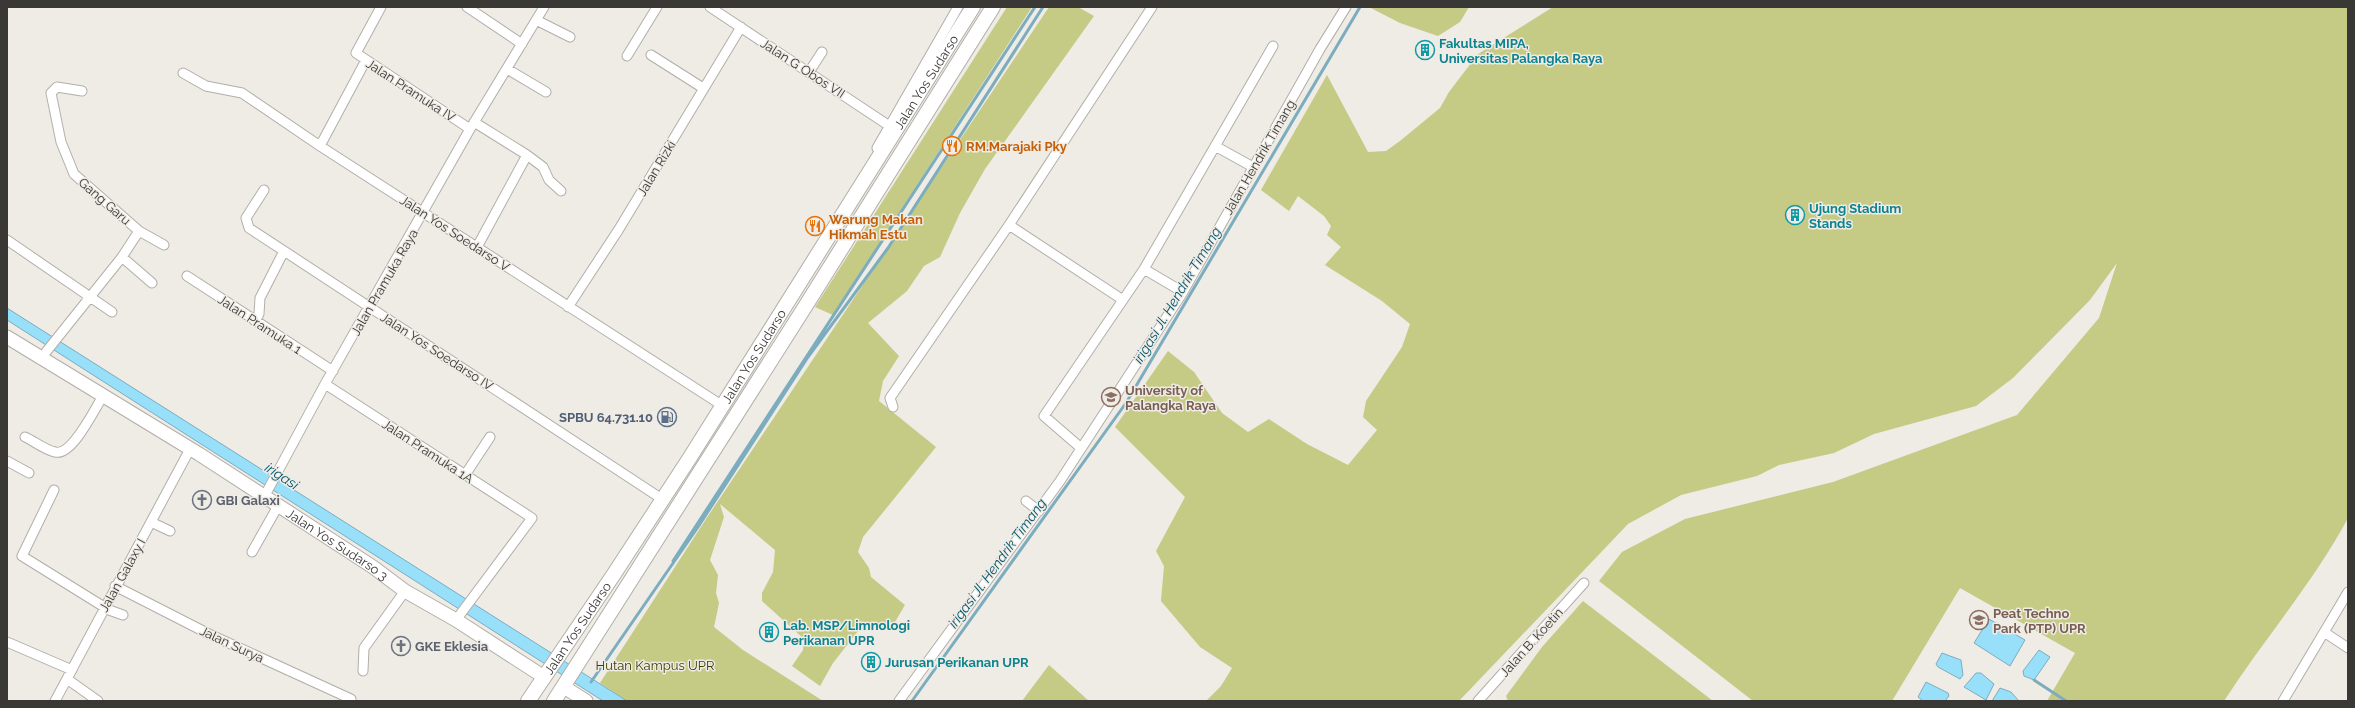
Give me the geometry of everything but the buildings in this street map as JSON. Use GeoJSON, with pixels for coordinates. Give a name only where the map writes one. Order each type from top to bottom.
{"type":"FeatureCollection","features":[{"type":"Feature","properties":{"kind":"main road","name":"Jalan Yos Sudarso"},"geometry":{"type":"LineString","coordinates":[[528,701],[560,655],[723,406],[973,7]]}},
{"type":"Feature","properties":{"kind":"main road","name":"Jalan Yos Sudarso"},"geometry":{"type":"LineString","coordinates":[[554,701],[567,687],[577,667],[647,555],[993,7]]}},
{"type":"Feature","properties":{"kind":"main road"},"geometry":{"type":"LineString","coordinates":[[789,301],[803,310]]}},
{"type":"Feature","properties":{"kind":"main road"},"geometry":{"type":"LineString","coordinates":[[632,546],[647,555]]}},
{"type":"Feature","properties":{"kind":"street","name":"Jalan Pramuka IV"},"geometry":{"type":"LineString","coordinates":[[382,7],[356,53],[472,125],[527,155],[543,167],[552,183],[561,191]]}},
{"type":"Feature","properties":{"kind":"street"},"geometry":{"type":"LineString","coordinates":[[467,7],[522,44]]}},
{"type":"Feature","properties":{"kind":"street","name":"Jalan Pramuka Raya"},"geometry":{"type":"LineString","coordinates":[[265,496],[325,384],[472,125],[544,7]]}},
{"type":"Feature","properties":{"kind":"street"},"geometry":{"type":"LineString","coordinates":[[627,56],[657,7]]}},
{"type":"Feature","properties":{"kind":"street","name":"Jalan G Obos VII"},"geometry":{"type":"LineString","coordinates":[[710,7],[895,130]]}},
{"type":"Feature","properties":{"kind":"street"},"geometry":{"type":"LineString","coordinates":[[771,330],[958,7]]}},
{"type":"Feature","properties":{"kind":"street"},"geometry":{"type":"LineString","coordinates":[[893,407],[890,398],[1009,225],[1152,7]]}},
{"type":"Feature","properties":{"kind":"street","name":"Jalan Hendrik Timang"},"geometry":{"type":"LineString","coordinates":[[899,701],[1039,511],[1183,292],[1253,167],[1346,7]]}},
{"type":"Feature","properties":{"kind":"street"},"geometry":{"type":"LineString","coordinates":[[536,20],[570,38]]}},
{"type":"Feature","properties":{"kind":"street","name":"Jalan Rizki"},"geometry":{"type":"LineString","coordinates":[[568,307],[619,229],[741,27]]}},
{"type":"Feature","properties":{"kind":"street"},"geometry":{"type":"LineString","coordinates":[[1081,448],[1044,416],[1144,269],[1273,46]]}},
{"type":"Feature","properties":{"kind":"street"},"geometry":{"type":"LineString","coordinates":[[809,72],[822,52]]}},
{"type":"Feature","properties":{"kind":"street"},"geometry":{"type":"LineString","coordinates":[[651,55],[703,88]]}},
{"type":"Feature","properties":{"kind":"street"},"geometry":{"type":"LineString","coordinates":[[320,146],[366,60]]}},
{"type":"Feature","properties":{"kind":"street"},"geometry":{"type":"LineString","coordinates":[[507,68],[546,92]]}},
{"type":"Feature","properties":{"kind":"street","name":"Jalan Yos Soedarso V"},"geometry":{"type":"LineString","coordinates":[[183,73],[206,86],[242,93],[320,146],[723,406]]}},
{"type":"Feature","properties":{"kind":"street","name":"Gang Garu"},"geometry":{"type":"LineString","coordinates":[[45,354],[122,257],[139,231],[79,180],[66,156],[51,93],[57,87],[82,91]]}},
{"type":"Feature","properties":{"kind":"street"},"geometry":{"type":"LineString","coordinates":[[1216,146],[1253,167]]}},
{"type":"Feature","properties":{"kind":"street"},"geometry":{"type":"LineString","coordinates":[[477,247],[527,155]]}},
{"type":"Feature","properties":{"kind":"street","name":"Jalan Yos Soedarso IV"},"geometry":{"type":"LineString","coordinates":[[264,190],[246,218],[248,225],[284,251],[662,499]]}},
{"type":"Feature","properties":{"kind":"street"},"geometry":{"type":"LineString","coordinates":[[1009,225],[1123,300]]}},
{"type":"Feature","properties":{"kind":"street"},"geometry":{"type":"LineString","coordinates":[[139,231],[164,245]]}},
{"type":"Feature","properties":{"kind":"street"},"geometry":{"type":"LineString","coordinates":[[7,240],[112,312]]}},
{"type":"Feature","properties":{"kind":"street"},"geometry":{"type":"LineString","coordinates":[[255,321],[259,314],[260,298],[284,251]]}},
{"type":"Feature","properties":{"kind":"street"},"geometry":{"type":"LineString","coordinates":[[122,257],[152,282]]}},
{"type":"Feature","properties":{"kind":"street"},"geometry":{"type":"LineString","coordinates":[[1144,269],[1183,292]]}},
{"type":"Feature","properties":{"kind":"street","name":"Jalan Pramuka 1"},"geometry":{"type":"LineString","coordinates":[[187,276],[333,371]]}},
{"type":"Feature","properties":{"kind":"street","name":"Jalan Yos Sudarso 3"},"geometry":{"type":"LineString","coordinates":[[7,337],[45,354],[102,396],[265,496],[278,506],[373,567],[405,591],[459,616],[546,674]]}},
{"type":"Feature","properties":{"kind":"street","name":"Jalan Pramuka 1A"},"geometry":{"type":"LineString","coordinates":[[325,384],[532,518],[471,602],[459,616]]}},
{"type":"Feature","properties":{"kind":"street"},"geometry":{"type":"LineString","coordinates":[[25,437],[55,452],[64,452],[74,444],[102,396]]}},
{"type":"Feature","properties":{"kind":"street"},"geometry":{"type":"LineString","coordinates":[[465,475],[490,437]]}},
{"type":"Feature","properties":{"kind":"street","name":"Jalan Galaxy I"},"geometry":{"type":"LineString","coordinates":[[54,701],[72,682],[72,670],[113,611],[120,588],[160,526],[194,452]]}},
{"type":"Feature","properties":{"kind":"street"},"geometry":{"type":"LineString","coordinates":[[7,461],[29,473]]}},
{"type":"Feature","properties":{"kind":"street"},"geometry":{"type":"LineString","coordinates":[[54,490],[22,556],[113,611]]}},
{"type":"Feature","properties":{"kind":"street"},"geometry":{"type":"LineString","coordinates":[[1026,502],[1039,511]]}},
{"type":"Feature","properties":{"kind":"street"},"geometry":{"type":"LineString","coordinates":[[252,552],[278,506]]}},
{"type":"Feature","properties":{"kind":"street","name":"Jalan B. Koetin"},"geometry":{"type":"LineString","coordinates":[[1478,701],[1584,583]]}},
{"type":"Feature","properties":{"kind":"street","name":"Jalan Surya"},"geometry":{"type":"LineString","coordinates":[[120,588],[209,634],[351,699]]}},
{"type":"Feature","properties":{"kind":"street"},"geometry":{"type":"LineString","coordinates":[[363,671],[364,648],[405,591]]}},
{"type":"Feature","properties":{"kind":"street"},"geometry":{"type":"LineString","coordinates":[[2283,701],[2348,592]]}},
{"type":"Feature","properties":{"kind":"street"},"geometry":{"type":"LineString","coordinates":[[2324,632],[2348,648]]}},
{"type":"Feature","properties":{"kind":"street"},"geometry":{"type":"LineString","coordinates":[[7,642],[72,670]]}},
{"type":"Feature","properties":{"kind":"street"},"geometry":{"type":"LineString","coordinates":[[72,682],[98,701]]}},
{"type":"Feature","properties":{"kind":"street"},"geometry":{"type":"LineString","coordinates":[[567,687],[586,701]]}},
{"type":"Feature","properties":{"kind":"green space"},"geometry":{"type":"Polygon","coordinates":[[[1007,7],[1032,7],[833,315],[815,307],[1007,7]]]}},
{"type":"Feature","properties":{"kind":"green space","name":"Hutan Kampus UPR"},"geometry":{"type":"Polygon","coordinates":[[[1049,7],[1078,7],[1094,16],[985,169],[960,213],[940,257],[924,266],[907,291],[868,323],[899,356],[883,381],[879,401],[936,447],[863,537],[858,552],[869,568],[871,577],[905,605],[895,622],[862,626],[833,663],[820,686],[792,666],[803,650],[804,639],[762,601],[762,593],[773,572],[775,550],[720,504],[724,517],[710,560],[718,575],[716,593],[719,603],[714,627],[743,650],[823,701],[627,701],[600,683],[706,519],[1049,7]]]}},
{"type":"Feature","properties":{"kind":"green space"},"geometry":{"type":"Polygon","coordinates":[[[1369,7],[1469,7],[1460,22],[1438,36],[1400,23],[1369,7]]]}},
{"type":"Feature","properties":{"kind":"green space"},"geometry":{"type":"Polygon","coordinates":[[[1553,7],[2348,7],[2348,518],[2304,588],[2224,701],[2047,701],[2075,653],[1960,588],[1892,701],[1753,701],[1599,581],[1622,552],[1685,519],[1833,482],[2017,415],[2099,318],[2117,263],[2090,300],[2013,378],[1976,406],[1874,434],[1834,453],[1779,465],[1757,476],[1681,495],[1628,524],[1459,701],[1206,701],[1221,686],[1232,668],[1200,647],[1161,601],[1164,566],[1156,551],[1185,497],[1115,427],[1168,351],[1194,372],[1222,413],[1248,432],[1269,419],[1307,444],[1348,465],[1377,430],[1363,417],[1366,401],[1402,347],[1410,324],[1382,301],[1325,265],[1341,247],[1327,235],[1331,226],[1324,216],[1298,196],[1289,211],[1261,190],[1327,75],[1368,152],[1386,151],[1440,108],[1449,92],[1478,54],[1553,7]]]}},
{"type":"Feature","properties":{"kind":"green space"},"geometry":{"type":"Polygon","coordinates":[[[1583,601],[1713,701],[1508,701],[1506,696],[1542,647],[1583,601]]]}},
{"type":"Feature","properties":{"kind":"green space"},"geometry":{"type":"Polygon","coordinates":[[[1049,665],[1089,701],[1022,701],[1049,665]]]}},
{"type":"Feature","properties":{"kind":"water"},"geometry":{"type":"Polygon","coordinates":[[[7,308],[627,701],[603,701],[7,320],[7,308]]]}},
{"type":"Feature","properties":{"kind":"water"},"geometry":{"type":"Polygon","coordinates":[[[1989,619],[2025,640],[2010,666],[1974,643],[1989,619]]]}},
{"type":"Feature","properties":{"kind":"water"},"geometry":{"type":"Polygon","coordinates":[[[2039,650],[2050,657],[2034,680],[2024,676],[2023,671],[2039,650]]]}},
{"type":"Feature","properties":{"kind":"water"},"geometry":{"type":"Polygon","coordinates":[[[1942,653],[1961,660],[1963,675],[1960,679],[1938,667],[1936,664],[1942,653]]]}},
{"type":"Feature","properties":{"kind":"water"},"geometry":{"type":"Polygon","coordinates":[[[1976,673],[1981,673],[1994,684],[1986,700],[1964,687],[1976,673]]]}},
{"type":"Feature","properties":{"kind":"water"},"geometry":{"type":"Polygon","coordinates":[[[1926,682],[1948,693],[1949,696],[1945,701],[1923,701],[1918,697],[1926,682]]]}},
{"type":"Feature","properties":{"kind":"water"},"geometry":{"type":"Polygon","coordinates":[[[2000,688],[2011,692],[2019,701],[1992,701],[2000,688]]]}},
{"type":"Feature","properties":{"kind":"waterway"},"geometry":{"type":"LineString","coordinates":[[673,561],[1035,7]]}},
{"type":"Feature","properties":{"kind":"waterway"},"geometry":{"type":"LineString","coordinates":[[591,682],[698,527],[808,357],[888,248],[1043,7]]}},
{"type":"Feature","properties":{"kind":"waterway","name":"irigasi Jl. Hendrik Timang"},"geometry":{"type":"LineString","coordinates":[[912,701],[1126,403],[1360,7]]}},
{"type":"Feature","properties":{"kind":"waterway"},"geometry":{"type":"LineString","coordinates":[[2034,680],[2066,701]]}},
{"type":"Feature","properties":{"kind":"place","name":"Fakultas MIPA, Universitas Palangka Raya"},"geometry":{"type":"Point","coordinates":[1425,50]}},
{"type":"Feature","properties":{"kind":"place","name":"RM.Marajaki Pky"},"geometry":{"type":"Point","coordinates":[952,146]}},
{"type":"Feature","properties":{"kind":"place","name":"Ujung Stadium Stands"},"geometry":{"type":"Point","coordinates":[1795,215]}},
{"type":"Feature","properties":{"kind":"place","name":"Warung Makan Hikmah Estu"},"geometry":{"type":"Point","coordinates":[815,226]}},
{"type":"Feature","properties":{"kind":"place","name":"University of Palangka Raya"},"geometry":{"type":"Point","coordinates":[1111,397]}},
{"type":"Feature","properties":{"kind":"place","name":"SPBU 64.731.10"},"geometry":{"type":"Point","coordinates":[667,417]}},
{"type":"Feature","properties":{"kind":"place","name":"GBI Galaxi"},"geometry":{"type":"Point","coordinates":[202,500]}},
{"type":"Feature","properties":{"kind":"place","name":"Peat Techno Park (PTP) UPR"},"geometry":{"type":"Point","coordinates":[1979,620]}},
{"type":"Feature","properties":{"kind":"place","name":"Lab. MSP/Limnologi Perikanan UPR"},"geometry":{"type":"Point","coordinates":[769,632]}},
{"type":"Feature","properties":{"kind":"place","name":"GKE Eklesia"},"geometry":{"type":"Point","coordinates":[401,646]}},
{"type":"Feature","properties":{"kind":"place","name":"Jurusan Perikanan UPR"},"geometry":{"type":"Point","coordinates":[871,662]}},
{"type":"Feature","properties":{"kind":"water label","name":"irigasi"},"geometry":{"type":"Point","coordinates":[282,476]}}]}
